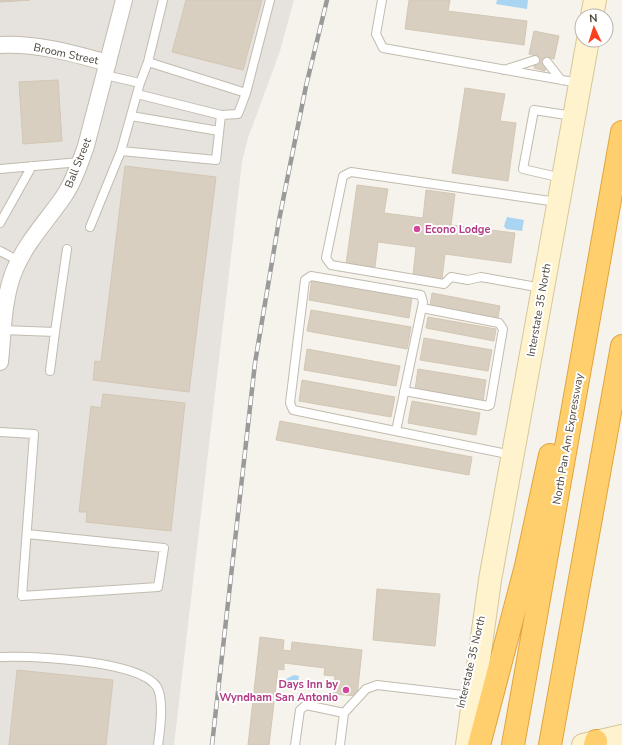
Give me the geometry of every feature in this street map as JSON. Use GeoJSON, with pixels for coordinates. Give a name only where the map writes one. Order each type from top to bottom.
{"type":"FeatureCollection","features":[{"type":"Feature","properties":{"kind":"highway","name":"North Pan Am Expressway"},"geometry":{"type":"LineString","coordinates":[[513,745],[622,132]]}},
{"type":"Feature","properties":{"kind":"highway"},"geometry":{"type":"LineString","coordinates":[[479,745],[526,566],[553,438],[607,218]]}},
{"type":"Feature","properties":{"kind":"highway"},"geometry":{"type":"LineString","coordinates":[[550,745],[622,346]]}},
{"type":"Feature","properties":{"kind":"highway"},"geometry":{"type":"LineString","coordinates":[[556,745],[573,620]]}},
{"type":"Feature","properties":{"kind":"main road","name":"Interstate 35 North"},"geometry":{"type":"LineString","coordinates":[[467,745],[490,580],[574,116],[570,82],[585,48]]}},
{"type":"Feature","properties":{"kind":"main road","name":"Interstate 35 North"},"geometry":{"type":"LineString","coordinates":[[451,745],[490,580]]}},
{"type":"Feature","properties":{"kind":"main road"},"geometry":{"type":"LineString","coordinates":[[591,744],[622,736]]}},
{"type":"Feature","properties":{"kind":"street","name":"Ball Street"},"geometry":{"type":"LineString","coordinates":[[0,362],[2,330],[9,285],[19,261],[34,234],[64,196],[80,162],[86,146],[124,0]]}},
{"type":"Feature","properties":{"kind":"street","name":"Broom Street"},"geometry":{"type":"LineString","coordinates":[[0,45],[34,46],[63,51],[106,69]]}},
{"type":"Feature","properties":{"kind":"lane"},"geometry":{"type":"LineString","coordinates":[[90,227],[121,151],[140,83],[148,62],[163,0]]}},
{"type":"Feature","properties":{"kind":"lane"},"geometry":{"type":"LineString","coordinates":[[137,94],[221,115],[238,114],[246,93],[270,0]]}},
{"type":"Feature","properties":{"kind":"lane"},"geometry":{"type":"LineString","coordinates":[[382,0],[376,34],[383,48],[570,82]]}},
{"type":"Feature","properties":{"kind":"lane"},"geometry":{"type":"LineString","coordinates":[[504,70],[535,60]]}},
{"type":"Feature","properties":{"kind":"lane"},"geometry":{"type":"LineString","coordinates":[[148,62],[246,93]]}},
{"type":"Feature","properties":{"kind":"lane"},"geometry":{"type":"LineString","coordinates":[[547,62],[570,82]]}},
{"type":"Feature","properties":{"kind":"lane"},"geometry":{"type":"LineString","coordinates":[[106,69],[140,83]]}},
{"type":"Feature","properties":{"kind":"lane"},"geometry":{"type":"LineString","coordinates":[[563,178],[523,169],[534,110],[574,116]]}},
{"type":"Feature","properties":{"kind":"lane"},"geometry":{"type":"LineString","coordinates":[[121,151],[216,160],[221,115]]}},
{"type":"Feature","properties":{"kind":"lane"},"geometry":{"type":"LineString","coordinates":[[131,116],[219,131]]}},
{"type":"Feature","properties":{"kind":"lane"},"geometry":{"type":"LineString","coordinates":[[0,169],[80,162]]}},
{"type":"Feature","properties":{"kind":"lane"},"geometry":{"type":"LineString","coordinates":[[0,223],[32,166]]}},
{"type":"Feature","properties":{"kind":"lane"},"geometry":{"type":"LineString","coordinates":[[543,288],[481,277],[468,280],[451,277],[444,284],[331,265],[326,258],[343,176],[351,172],[558,202]]}},
{"type":"Feature","properties":{"kind":"lane"},"geometry":{"type":"LineString","coordinates":[[50,371],[66,249]]}},
{"type":"Feature","properties":{"kind":"lane"},"geometry":{"type":"LineString","coordinates":[[0,251],[19,261]]}},
{"type":"Feature","properties":{"kind":"lane"},"geometry":{"type":"LineString","coordinates":[[396,431],[422,308],[423,302],[421,295],[311,276],[305,280],[290,403],[293,410],[513,455]]}},
{"type":"Feature","properties":{"kind":"lane"},"geometry":{"type":"LineString","coordinates":[[404,391],[488,406],[490,405],[502,329],[499,323],[422,308]]}},
{"type":"Feature","properties":{"kind":"lane"},"geometry":{"type":"LineString","coordinates":[[2,330],[55,332]]}},
{"type":"Feature","properties":{"kind":"lane"},"geometry":{"type":"LineString","coordinates":[[0,432],[34,434],[22,596],[158,587],[164,548],[27,534]]}},
{"type":"Feature","properties":{"kind":"lane"},"geometry":{"type":"LineString","coordinates":[[0,657],[26,657],[103,664],[142,674],[157,687],[161,728],[158,745]]}},
{"type":"Feature","properties":{"kind":"lane"},"geometry":{"type":"LineString","coordinates":[[340,745],[344,713],[366,689],[378,685],[463,695]]}},
{"type":"Feature","properties":{"kind":"lane"},"geometry":{"type":"LineString","coordinates":[[296,745],[300,710],[306,705],[344,713]]}},
{"type":"Feature","properties":{"kind":"shaded area"},"geometry":{"type":"Polygon","coordinates":[[[0,0],[294,0],[280,51],[248,138],[242,162],[174,745],[0,745],[0,0]]]}},
{"type":"Feature","properties":{"kind":"water"},"geometry":{"type":"Polygon","coordinates":[[[497,0],[528,0],[527,9],[496,4],[497,0]]]}},
{"type":"Feature","properties":{"kind":"water"},"geometry":{"type":"Polygon","coordinates":[[[507,217],[524,220],[522,231],[506,229],[504,226],[507,217]]]}},
{"type":"Feature","properties":{"kind":"water"},"geometry":{"type":"Polygon","coordinates":[[[294,675],[299,676],[298,682],[288,689],[284,688],[282,685],[284,680],[294,675]]]}},
{"type":"Feature","properties":{"kind":"building"},"geometry":{"type":"Polygon","coordinates":[[[0,0],[30,0],[0,2],[0,0]]]}},
{"type":"Feature","properties":{"kind":"building"},"geometry":{"type":"Polygon","coordinates":[[[186,0],[262,0],[243,70],[172,52],[186,0]]]}},
{"type":"Feature","properties":{"kind":"building"},"geometry":{"type":"Polygon","coordinates":[[[409,0],[450,0],[448,11],[527,21],[524,45],[405,29],[409,0]]]}},
{"type":"Feature","properties":{"kind":"building"},"geometry":{"type":"Polygon","coordinates":[[[534,31],[559,36],[554,59],[548,58],[545,71],[534,68],[536,56],[529,54],[534,31]]]}},
{"type":"Feature","properties":{"kind":"building"},"geometry":{"type":"Polygon","coordinates":[[[58,80],[62,141],[23,144],[19,82],[58,80]]]}},
{"type":"Feature","properties":{"kind":"building"},"geometry":{"type":"Polygon","coordinates":[[[465,88],[505,94],[500,121],[516,123],[508,181],[452,173],[465,88]]]}},
{"type":"Feature","properties":{"kind":"building"},"geometry":{"type":"Polygon","coordinates":[[[125,166],[216,177],[189,392],[93,380],[95,361],[101,362],[125,166]]]}},
{"type":"Feature","properties":{"kind":"building","name":"Econo Lodge"},"geometry":{"type":"Polygon","coordinates":[[[357,185],[388,189],[384,213],[423,218],[426,190],[455,194],[451,225],[515,233],[511,263],[445,254],[442,279],[413,275],[416,247],[378,242],[375,267],[346,264],[357,185]]]}},
{"type":"Feature","properties":{"kind":"building"},"geometry":{"type":"Polygon","coordinates":[[[312,279],[412,297],[409,318],[309,300],[312,279]]]}},
{"type":"Feature","properties":{"kind":"building"},"geometry":{"type":"Polygon","coordinates":[[[432,293],[500,306],[498,318],[430,306],[432,293]]]}},
{"type":"Feature","properties":{"kind":"building"},"geometry":{"type":"Polygon","coordinates":[[[311,310],[411,327],[407,349],[307,331],[311,310]]]}},
{"type":"Feature","properties":{"kind":"building"},"geometry":{"type":"Polygon","coordinates":[[[428,317],[496,329],[494,341],[426,328],[428,317]]]}},
{"type":"Feature","properties":{"kind":"building"},"geometry":{"type":"Polygon","coordinates":[[[424,338],[492,350],[488,371],[420,360],[424,338]]]}},
{"type":"Feature","properties":{"kind":"building"},"geometry":{"type":"Polygon","coordinates":[[[307,349],[400,366],[396,386],[304,370],[307,349]]]}},
{"type":"Feature","properties":{"kind":"building"},"geometry":{"type":"Polygon","coordinates":[[[418,369],[486,380],[483,402],[415,390],[418,369]]]}},
{"type":"Feature","properties":{"kind":"building"},"geometry":{"type":"Polygon","coordinates":[[[302,380],[395,397],[391,417],[299,401],[302,380]]]}},
{"type":"Feature","properties":{"kind":"building"},"geometry":{"type":"Polygon","coordinates":[[[103,394],[185,403],[171,531],[86,522],[87,512],[79,512],[91,406],[101,408],[103,394]]]}},
{"type":"Feature","properties":{"kind":"building"},"geometry":{"type":"Polygon","coordinates":[[[412,401],[480,413],[476,435],[408,423],[412,401]]]}},
{"type":"Feature","properties":{"kind":"building"},"geometry":{"type":"Polygon","coordinates":[[[280,421],[472,457],[469,475],[276,440],[280,421]]]}},
{"type":"Feature","properties":{"kind":"building"},"geometry":{"type":"Polygon","coordinates":[[[377,589],[440,594],[435,646],[373,640],[377,589]]]}},
{"type":"Feature","properties":{"kind":"building","name":"Days Inn by Wyndham San Antonio"},"geometry":{"type":"Polygon","coordinates":[[[260,637],[284,640],[283,650],[291,651],[292,642],[362,650],[357,696],[333,694],[335,676],[324,675],[325,668],[284,663],[284,670],[278,669],[269,745],[248,745],[260,637]]]}},
{"type":"Feature","properties":{"kind":"building"},"geometry":{"type":"Polygon","coordinates":[[[17,670],[113,680],[106,745],[9,745],[17,670]]]}},
{"type":"Feature","properties":{"kind":"railway"},"geometry":{"type":"LineString","coordinates":[[212,745],[255,363],[279,220],[306,86],[327,0]]}},
{"type":"Feature","properties":{"kind":"place","name":"Econo Lodge"},"geometry":{"type":"Point","coordinates":[417,229]}},
{"type":"Feature","properties":{"kind":"place","name":"Days Inn by Wyndham San Antonio"},"geometry":{"type":"Point","coordinates":[346,690]}}]}
